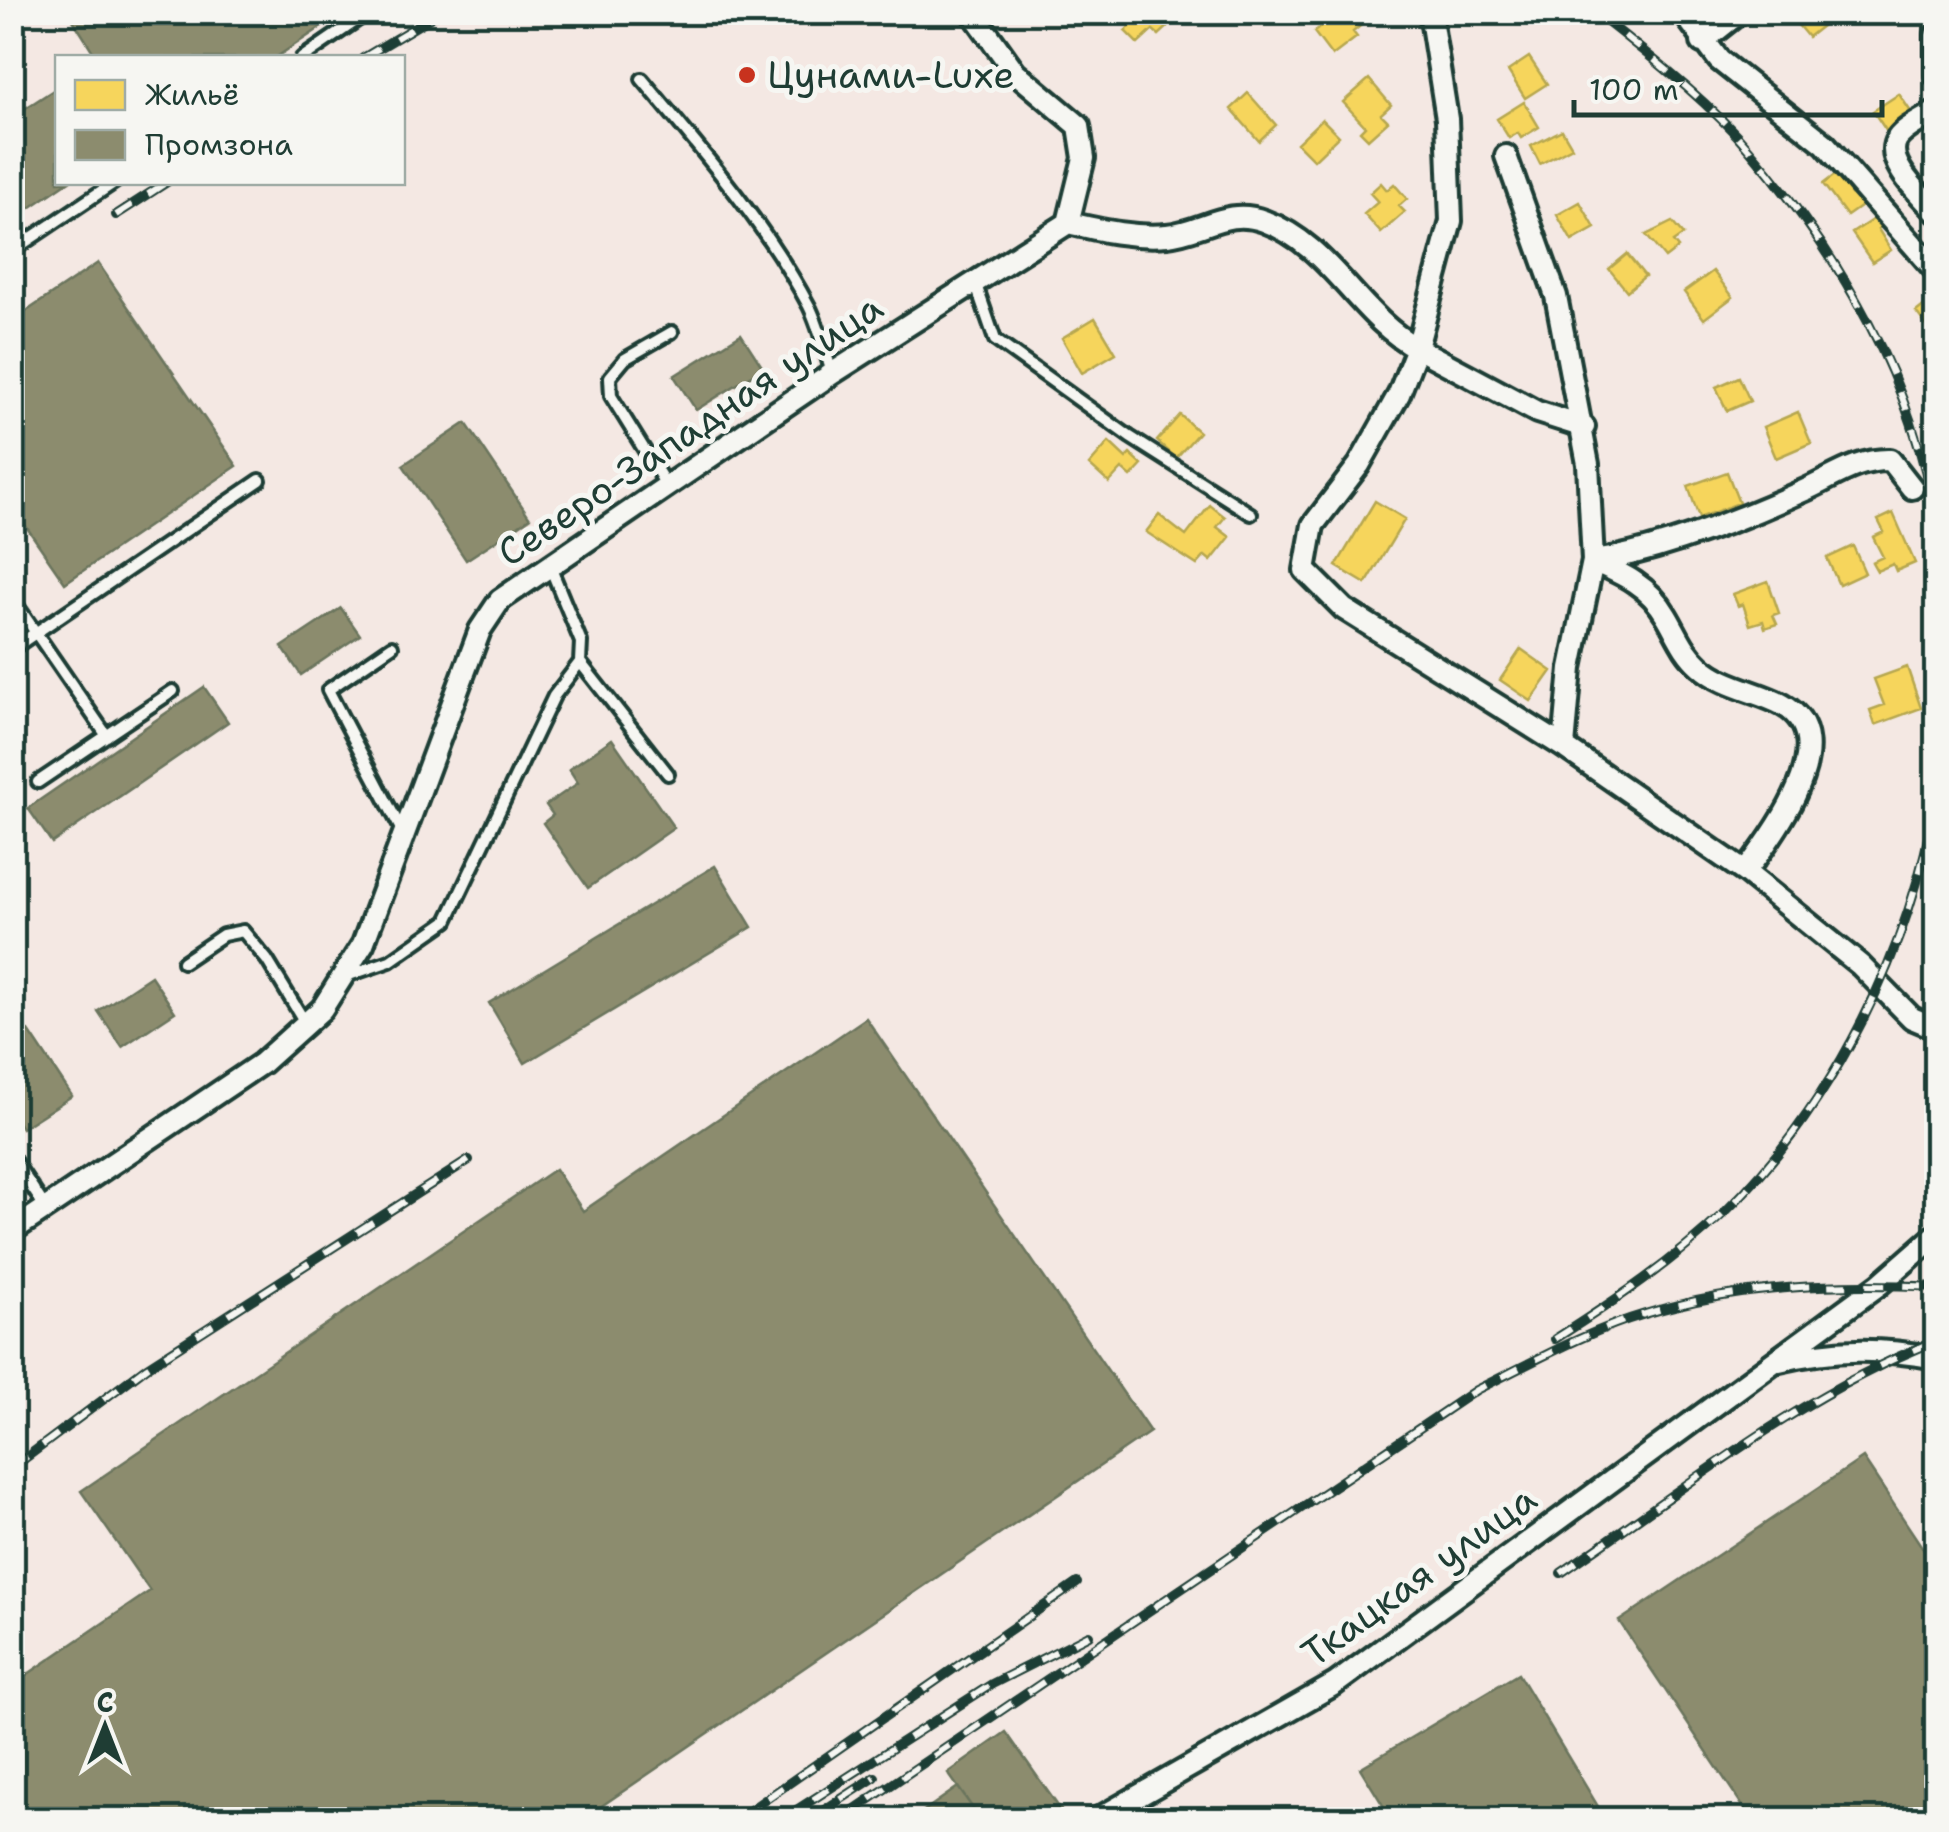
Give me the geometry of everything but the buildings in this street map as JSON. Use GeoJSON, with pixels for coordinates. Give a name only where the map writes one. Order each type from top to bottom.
{"type":"FeatureCollection","features":[{"type":"Feature","properties":{"kind":"street"},"geometry":{"type":"LineString","coordinates":[[972,12],[1015,72],[1079,126],[1084,158],[1068,223],[1108,232],[1171,235],[1229,216],[1262,220],[1302,239],[1392,334],[1538,412],[1584,427]]}},
{"type":"Feature","properties":{"kind":"street"},"geometry":{"type":"LineString","coordinates":[[1430,12],[1447,119],[1452,221],[1400,394],[1359,465],[1313,526],[1305,570],[1344,609],[1564,747],[1745,872],[1860,965],[1912,1018],[1936,1028]]}},
{"type":"Feature","properties":{"kind":"street"},"geometry":{"type":"LineString","coordinates":[[1683,12],[1702,42],[1752,90],[1825,144],[1936,271]]}},
{"type":"Feature","properties":{"kind":"street"},"geometry":{"type":"LineString","coordinates":[[1702,42],[1740,12]]}},
{"type":"Feature","properties":{"kind":"street"},"geometry":{"type":"LineString","coordinates":[[1936,35],[1936,75]]}},
{"type":"Feature","properties":{"kind":"street"},"geometry":{"type":"LineString","coordinates":[[1936,111],[1905,131],[1895,148],[1895,159],[1936,212]]}},
{"type":"Feature","properties":{"kind":"street"},"geometry":{"type":"LineString","coordinates":[[1506,156],[1556,296],[1584,427],[1593,561],[1577,632],[1564,747]]}},
{"type":"Feature","properties":{"kind":"street","name":"Северо-Западная улица"},"geometry":{"type":"LineString","coordinates":[[12,1231],[262,1063],[306,1024],[346,977],[363,944],[489,612],[833,374],[1068,223]]}},
{"type":"Feature","properties":{"kind":"street"},"geometry":{"type":"LineString","coordinates":[[1593,561],[1647,553],[1802,492],[1857,462],[1890,460],[1912,488]]}},
{"type":"Feature","properties":{"kind":"street"},"geometry":{"type":"LineString","coordinates":[[1593,561],[1628,576],[1653,596],[1680,645],[1701,668],[1787,707],[1803,725],[1808,744],[1806,769],[1778,829],[1745,872]]}},
{"type":"Feature","properties":{"kind":"street","name":"Ткацкая улица"},"geometry":{"type":"LineString","coordinates":[[1096,1820],[1335,1684],[1880,1284],[1936,1235]]}},
{"type":"Feature","properties":{"kind":"street","name":"Ткацкая улица"},"geometry":{"type":"LineString","coordinates":[[1768,1364],[1826,1350],[1882,1349],[1936,1358]]}},
{"type":"Feature","properties":{"kind":"lane"},"geometry":{"type":"LineString","coordinates":[[306,55],[370,12]]}},
{"type":"Feature","properties":{"kind":"lane"},"geometry":{"type":"LineString","coordinates":[[642,79],[729,184],[780,261],[810,308],[833,374]]}},
{"type":"Feature","properties":{"kind":"lane"},"geometry":{"type":"LineString","coordinates":[[12,250],[110,185]]}},
{"type":"Feature","properties":{"kind":"lane"},"geometry":{"type":"LineString","coordinates":[[976,285],[995,340],[1130,437],[1250,514]]}},
{"type":"Feature","properties":{"kind":"lane"},"geometry":{"type":"LineString","coordinates":[[668,488],[612,396],[610,377],[624,359],[672,332]]}},
{"type":"Feature","properties":{"kind":"lane"},"geometry":{"type":"LineString","coordinates":[[12,649],[260,480]]}},
{"type":"Feature","properties":{"kind":"lane"},"geometry":{"type":"LineString","coordinates":[[346,977],[390,961],[447,921],[554,696],[580,662],[581,642],[551,568]]}},
{"type":"Feature","properties":{"kind":"lane"},"geometry":{"type":"LineString","coordinates":[[12,598],[107,736]]}},
{"type":"Feature","properties":{"kind":"lane"},"geometry":{"type":"LineString","coordinates":[[392,646],[328,690],[404,834]]}},
{"type":"Feature","properties":{"kind":"lane"},"geometry":{"type":"LineString","coordinates":[[580,662],[668,774]]}},
{"type":"Feature","properties":{"kind":"lane"},"geometry":{"type":"LineString","coordinates":[[38,782],[174,692]]}},
{"type":"Feature","properties":{"kind":"lane"},"geometry":{"type":"LineString","coordinates":[[183,962],[223,935],[243,931],[267,960],[306,1024]]}},
{"type":"Feature","properties":{"kind":"lane"},"geometry":{"type":"LineString","coordinates":[[12,1156],[46,1208]]}},
{"type":"Feature","properties":{"kind":"railway"},"geometry":{"type":"LineString","coordinates":[[368,55],[440,12]]}},
{"type":"Feature","properties":{"kind":"railway"},"geometry":{"type":"LineString","coordinates":[[1595,12],[1732,130],[1814,233],[1869,324],[1892,372],[1926,473],[1936,525]]}},
{"type":"Feature","properties":{"kind":"railway"},"geometry":{"type":"LineString","coordinates":[[116,215],[162,185]]}},
{"type":"Feature","properties":{"kind":"railway"},"geometry":{"type":"LineString","coordinates":[[1555,1339],[1643,1280],[1706,1230],[1764,1170],[1801,1123],[1862,1021],[1887,966],[1925,854],[1936,797]]}},
{"type":"Feature","properties":{"kind":"railway"},"geometry":{"type":"LineString","coordinates":[[12,1468],[147,1367],[469,1160]]}},
{"type":"Feature","properties":{"kind":"railway"},"geometry":{"type":"LineString","coordinates":[[839,1820],[1476,1390],[1559,1348],[1645,1314],[1754,1291],[1862,1285],[1936,1287]]}},
{"type":"Feature","properties":{"kind":"railway"},"geometry":{"type":"LineString","coordinates":[[1561,1573],[1789,1416],[1837,1388],[1936,1341]]}},
{"type":"Feature","properties":{"kind":"railway"},"geometry":{"type":"LineString","coordinates":[[736,1820],[1077,1583]]}},
{"type":"Feature","properties":{"kind":"railway"},"geometry":{"type":"LineString","coordinates":[[781,1820],[992,1684],[1089,1635]]}},
{"type":"Feature","properties":{"kind":"railway"},"geometry":{"type":"LineString","coordinates":[[809,1820],[875,1777]]}},
{"type":"Feature","properties":{"kind":"place","name":"Цунами-Luxe"},"geometry":{"type":"Point","coordinates":[747,75]}}]}
